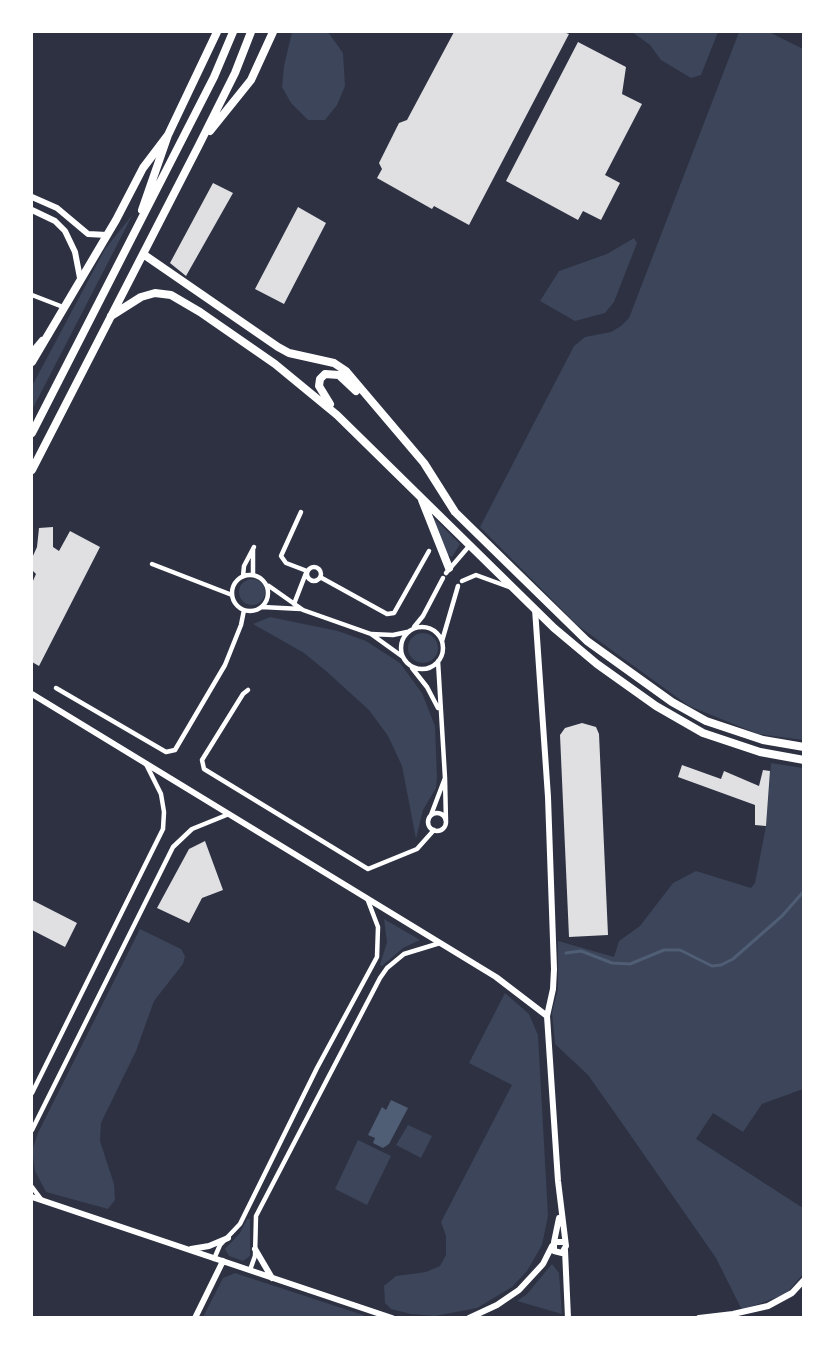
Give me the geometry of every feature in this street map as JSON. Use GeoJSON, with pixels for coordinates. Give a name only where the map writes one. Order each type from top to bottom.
{"type":"FeatureCollection","features":[{"type":"Feature","properties":{"kind":"main road"},"geometry":{"type":"LineString","coordinates":[[135,232],[168,135],[217,32]]}},
{"type":"Feature","properties":{"kind":"main road"},"geometry":{"type":"LineString","coordinates":[[32,431],[214,77],[233,32]]}},
{"type":"Feature","properties":{"kind":"main road"},"geometry":{"type":"LineString","coordinates":[[32,470],[200,145],[251,32]]}},
{"type":"Feature","properties":{"kind":"main road"},"geometry":{"type":"LineString","coordinates":[[200,145],[251,80],[273,32]]}},
{"type":"Feature","properties":{"kind":"main road"},"geometry":{"type":"LineString","coordinates":[[32,362],[107,235],[147,161],[168,135]]}},
{"type":"Feature","properties":{"kind":"main road"},"geometry":{"type":"LineString","coordinates":[[143,254],[278,347],[342,368],[424,463],[455,512],[570,626],[607,655],[672,702],[706,721],[763,740],[804,747]]}},
{"type":"Feature","properties":{"kind":"main road"},"geometry":{"type":"LineString","coordinates":[[111,316],[151,293],[166,294],[181,300],[275,364],[364,440]]}},
{"type":"Feature","properties":{"kind":"main road"},"geometry":{"type":"LineString","coordinates":[[424,463],[343,377],[333,373],[323,375],[318,383],[321,392],[364,440],[554,628],[597,664],[679,721],[722,740],[766,753],[804,760]]}},
{"type":"Feature","properties":{"kind":"main road"},"geometry":{"type":"LineString","coordinates":[[32,431],[53,429]]}},
{"type":"Feature","properties":{"kind":"main road"},"geometry":{"type":"LineString","coordinates":[[420,495],[446,573]]}},
{"type":"Feature","properties":{"kind":"street"},"geometry":{"type":"LineString","coordinates":[[32,197],[57,208],[81,230],[91,235],[107,235]]}},
{"type":"Feature","properties":{"kind":"street"},"geometry":{"type":"LineString","coordinates":[[32,210],[55,221],[71,240],[80,278]]}},
{"type":"Feature","properties":{"kind":"street"},"geometry":{"type":"LineString","coordinates":[[71,240],[81,230]]}},
{"type":"Feature","properties":{"kind":"street"},"geometry":{"type":"LineString","coordinates":[[32,295],[63,307]]}},
{"type":"Feature","properties":{"kind":"street"},"geometry":{"type":"LineString","coordinates":[[32,352],[48,333]]}},
{"type":"Feature","properties":{"kind":"street"},"geometry":{"type":"LineString","coordinates":[[301,513],[281,556],[286,563],[307,572],[311,581],[320,577]]}},
{"type":"Feature","properties":{"kind":"street"},"geometry":{"type":"LineString","coordinates":[[303,610],[253,574],[243,576],[233,586],[232,595],[236,604],[244,610],[256,610],[262,607],[303,610],[371,633],[393,635],[413,628],[423,616],[446,573],[470,545]]}},
{"type":"Feature","properties":{"kind":"street"},"geometry":{"type":"LineString","coordinates":[[243,576],[244,566],[254,547],[253,574]]}},
{"type":"Feature","properties":{"kind":"street"},"geometry":{"type":"LineString","coordinates":[[320,577],[387,614],[394,613],[429,551]]}},
{"type":"Feature","properties":{"kind":"street"},"geometry":{"type":"LineString","coordinates":[[152,564],[232,595]]}},
{"type":"Feature","properties":{"kind":"street"},"geometry":{"type":"LineString","coordinates":[[294,604],[307,572],[315,567],[320,572],[320,577]]}},
{"type":"Feature","properties":{"kind":"street"},"geometry":{"type":"LineString","coordinates":[[248,690],[243,694],[206,754],[202,764],[204,769],[368,869],[417,849],[434,830],[442,829],[446,822],[438,661],[460,583],[468,576],[476,575],[514,589]]}},
{"type":"Feature","properties":{"kind":"street"},"geometry":{"type":"LineString","coordinates":[[262,607],[268,597],[267,585]]}},
{"type":"Feature","properties":{"kind":"street"},"geometry":{"type":"LineString","coordinates":[[535,609],[539,641],[554,969],[553,989],[547,1016],[568,1317]]}},
{"type":"Feature","properties":{"kind":"street"},"geometry":{"type":"LineString","coordinates":[[56,688],[166,752],[175,750],[225,664],[242,625],[244,610]]}},
{"type":"Feature","properties":{"kind":"street"},"geometry":{"type":"LineString","coordinates":[[413,628],[427,627],[442,641]]}},
{"type":"Feature","properties":{"kind":"street"},"geometry":{"type":"LineString","coordinates":[[539,641],[542,630],[554,628]]}},
{"type":"Feature","properties":{"kind":"street"},"geometry":{"type":"LineString","coordinates":[[403,658],[401,644],[407,632]]}},
{"type":"Feature","properties":{"kind":"street"},"geometry":{"type":"LineString","coordinates":[[371,633],[408,663],[434,698],[440,716]]}},
{"type":"Feature","properties":{"kind":"street"},"geometry":{"type":"LineString","coordinates":[[408,663],[414,667],[427,668],[438,661]]}},
{"type":"Feature","properties":{"kind":"street"},"geometry":{"type":"LineString","coordinates":[[32,694],[496,977],[547,1016]]}},
{"type":"Feature","properties":{"kind":"street"},"geometry":{"type":"LineString","coordinates":[[32,1093],[163,829],[164,812],[161,794],[146,764]]}},
{"type":"Feature","properties":{"kind":"street"},"geometry":{"type":"LineString","coordinates":[[434,830],[429,823],[445,778]]}},
{"type":"Feature","properties":{"kind":"street"},"geometry":{"type":"LineString","coordinates":[[431,815],[439,813],[446,822]]}},
{"type":"Feature","properties":{"kind":"street"},"geometry":{"type":"LineString","coordinates":[[32,1131],[173,847],[192,829],[229,814]]}},
{"type":"Feature","properties":{"kind":"street"},"geometry":{"type":"LineString","coordinates":[[214,1258],[218,1248],[240,1224],[317,1068],[377,957],[380,940],[378,927],[367,898]]}},
{"type":"Feature","properties":{"kind":"street"},"geometry":{"type":"LineString","coordinates":[[250,1270],[255,1249],[256,1216],[387,968],[404,954],[441,943]]}},
{"type":"Feature","properties":{"kind":"street"},"geometry":{"type":"LineString","coordinates":[[317,1068],[325,1068],[329,1074]]}},
{"type":"Feature","properties":{"kind":"street"},"geometry":{"type":"LineString","coordinates":[[292,1118],[296,1125],[303,1124]]}},
{"type":"Feature","properties":{"kind":"street"},"geometry":{"type":"LineString","coordinates":[[543,1264],[553,1244],[559,1220],[558,1181]]}},
{"type":"Feature","properties":{"kind":"street"},"geometry":{"type":"LineString","coordinates":[[32,1187],[42,1201]]}},
{"type":"Feature","properties":{"kind":"street"},"geometry":{"type":"LineString","coordinates":[[32,1197],[392,1317]]}},
{"type":"Feature","properties":{"kind":"street"},"geometry":{"type":"LineString","coordinates":[[188,1249],[209,1246],[228,1238]]}},
{"type":"Feature","properties":{"kind":"street"},"geometry":{"type":"LineString","coordinates":[[553,1244],[564,1242]]}},
{"type":"Feature","properties":{"kind":"street"},"geometry":{"type":"LineString","coordinates":[[553,1244],[564,1268],[566,1285]]}},
{"type":"Feature","properties":{"kind":"street"},"geometry":{"type":"LineString","coordinates":[[255,1249],[273,1278]]}},
{"type":"Feature","properties":{"kind":"street"},"geometry":{"type":"LineString","coordinates":[[470,1317],[508,1298],[528,1282],[543,1264],[565,1250]]}},
{"type":"Feature","properties":{"kind":"street"},"geometry":{"type":"LineString","coordinates":[[195,1317],[223,1262]]}},
{"type":"Feature","properties":{"kind":"street"},"geometry":{"type":"LineString","coordinates":[[699,1317],[741,1313],[768,1306],[792,1293],[804,1280]]}},
{"type":"Feature","properties":{"kind":"shaded area"},"geometry":{"type":"Polygon","coordinates":[[[292,32],[328,32],[343,53],[345,86],[337,105],[325,120],[308,120],[291,103],[282,87],[292,32]]]}},
{"type":"Feature","properties":{"kind":"shaded area"},"geometry":{"type":"Polygon","coordinates":[[[632,32],[718,32],[701,75],[691,78],[661,60],[650,45],[632,32]]]}},
{"type":"Feature","properties":{"kind":"shaded area"},"geometry":{"type":"Polygon","coordinates":[[[739,32],[769,32],[803,49],[803,740],[758,734],[689,706],[577,625],[480,527],[574,346],[585,337],[611,332],[629,318],[739,32]]]}},
{"type":"Feature","properties":{"kind":"shaded area"},"geometry":{"type":"Polygon","coordinates":[[[133,214],[32,410],[32,386],[105,249],[133,214]]]}},
{"type":"Feature","properties":{"kind":"shaded area"},"geometry":{"type":"Polygon","coordinates":[[[634,238],[637,243],[614,302],[605,313],[575,321],[540,301],[559,271],[607,254],[634,238]]]}},
{"type":"Feature","properties":{"kind":"shaded area"},"geometry":{"type":"Polygon","coordinates":[[[429,513],[460,544],[452,557],[446,554],[429,513]]]}},
{"type":"Feature","properties":{"kind":"shaded area"},"geometry":{"type":"Polygon","coordinates":[[[252,579],[261,583],[265,592],[261,601],[252,605],[243,601],[239,592],[243,583],[252,579]]]}},
{"type":"Feature","properties":{"kind":"shaded area"},"geometry":{"type":"Polygon","coordinates":[[[270,617],[338,631],[366,641],[400,663],[422,693],[435,726],[437,776],[436,788],[423,810],[416,839],[402,766],[388,736],[369,710],[326,671],[304,653],[253,624],[270,617]]]}},
{"type":"Feature","properties":{"kind":"shaded area"},"geometry":{"type":"Polygon","coordinates":[[[423,633],[434,637],[438,648],[434,659],[423,663],[412,659],[408,648],[412,637],[423,633]]]}},
{"type":"Feature","properties":{"kind":"shaded area"},"geometry":{"type":"Polygon","coordinates":[[[771,763],[803,768],[803,1089],[762,1104],[743,1132],[713,1113],[696,1139],[803,1208],[803,1274],[786,1294],[742,1310],[716,1258],[617,1116],[588,1075],[555,1044],[552,1013],[558,989],[558,941],[614,957],[619,941],[640,926],[673,883],[696,871],[751,888],[755,883],[766,826],[771,763]]]}},
{"type":"Feature","properties":{"kind":"shaded area"},"geometry":{"type":"Polygon","coordinates":[[[384,919],[420,940],[403,948],[382,966],[380,965],[387,942],[384,919]]]}},
{"type":"Feature","properties":{"kind":"shaded area"},"geometry":{"type":"Polygon","coordinates":[[[140,929],[181,949],[185,956],[183,964],[154,1001],[136,1051],[101,1123],[100,1141],[114,1184],[115,1200],[108,1209],[46,1192],[35,1171],[32,1150],[38,1133],[140,929]]]}},
{"type":"Feature","properties":{"kind":"shaded area"},"geometry":{"type":"Polygon","coordinates":[[[505,993],[529,1014],[538,1035],[548,1216],[542,1245],[527,1271],[512,1287],[477,1308],[435,1316],[391,1309],[385,1303],[384,1286],[396,1276],[426,1272],[440,1266],[446,1255],[446,1236],[441,1222],[512,1085],[469,1063],[505,993]]]}},
{"type":"Feature","properties":{"kind":"shaded area"},"geometry":{"type":"Polygon","coordinates":[[[391,1100],[408,1108],[389,1144],[383,1148],[373,1143],[375,1138],[368,1135],[382,1107],[386,1110],[391,1100]]]}},
{"type":"Feature","properties":{"kind":"shaded area"},"geometry":{"type":"Polygon","coordinates":[[[408,1125],[432,1136],[421,1158],[396,1145],[408,1125]]]}},
{"type":"Feature","properties":{"kind":"shaded area"},"geometry":{"type":"Polygon","coordinates":[[[358,1140],[391,1156],[367,1205],[335,1189],[358,1140]]]}},
{"type":"Feature","properties":{"kind":"shaded area"},"geometry":{"type":"Polygon","coordinates":[[[247,1219],[250,1219],[250,1256],[243,1261],[229,1256],[225,1249],[240,1233],[247,1219]]]}},
{"type":"Feature","properties":{"kind":"shaded area"},"geometry":{"type":"Polygon","coordinates":[[[552,1264],[559,1273],[562,1314],[517,1301],[527,1294],[552,1264]]]}},
{"type":"Feature","properties":{"kind":"shaded area"},"geometry":{"type":"Polygon","coordinates":[[[235,1273],[369,1317],[203,1317],[223,1278],[235,1273]]]}},
{"type":"Feature","properties":{"kind":"building"},"geometry":{"type":"Polygon","coordinates":[[[454,32],[563,32],[569,34],[469,225],[434,206],[432,209],[377,178],[382,169],[379,163],[399,123],[407,120],[454,32]]]}},
{"type":"Feature","properties":{"kind":"building"},"geometry":{"type":"Polygon","coordinates":[[[578,42],[626,67],[622,94],[642,104],[605,175],[620,183],[601,220],[583,211],[578,220],[506,181],[578,42]]]}},
{"type":"Feature","properties":{"kind":"building"},"geometry":{"type":"Polygon","coordinates":[[[213,183],[233,193],[186,276],[170,263],[213,183]]]}},
{"type":"Feature","properties":{"kind":"building"},"geometry":{"type":"Polygon","coordinates":[[[298,207],[326,223],[284,304],[255,289],[298,207]]]}},
{"type":"Feature","properties":{"kind":"building"},"geometry":{"type":"Polygon","coordinates":[[[53,527],[53,547],[59,551],[70,531],[100,547],[39,666],[32,662],[32,583],[36,574],[32,570],[32,558],[37,547],[39,528],[53,527]]]}},
{"type":"Feature","properties":{"kind":"building"},"geometry":{"type":"Polygon","coordinates":[[[582,723],[596,727],[599,734],[608,935],[569,937],[560,735],[565,728],[582,723]]]}},
{"type":"Feature","properties":{"kind":"building"},"geometry":{"type":"Polygon","coordinates":[[[682,765],[721,779],[724,771],[759,786],[763,770],[770,771],[766,826],[755,825],[755,805],[678,777],[682,765]]]}},
{"type":"Feature","properties":{"kind":"building"},"geometry":{"type":"Polygon","coordinates":[[[205,841],[223,890],[202,898],[189,923],[157,908],[189,849],[205,841]]]}},
{"type":"Feature","properties":{"kind":"building"},"geometry":{"type":"Polygon","coordinates":[[[32,900],[77,923],[65,947],[32,930],[32,900]]]}},
{"type":"Feature","properties":{"kind":"waterway"},"geometry":{"type":"LineString","coordinates":[[566,953],[581,951],[612,963],[630,964],[664,950],[680,950],[712,966],[721,965],[733,959],[782,916],[804,891]]}}]}
